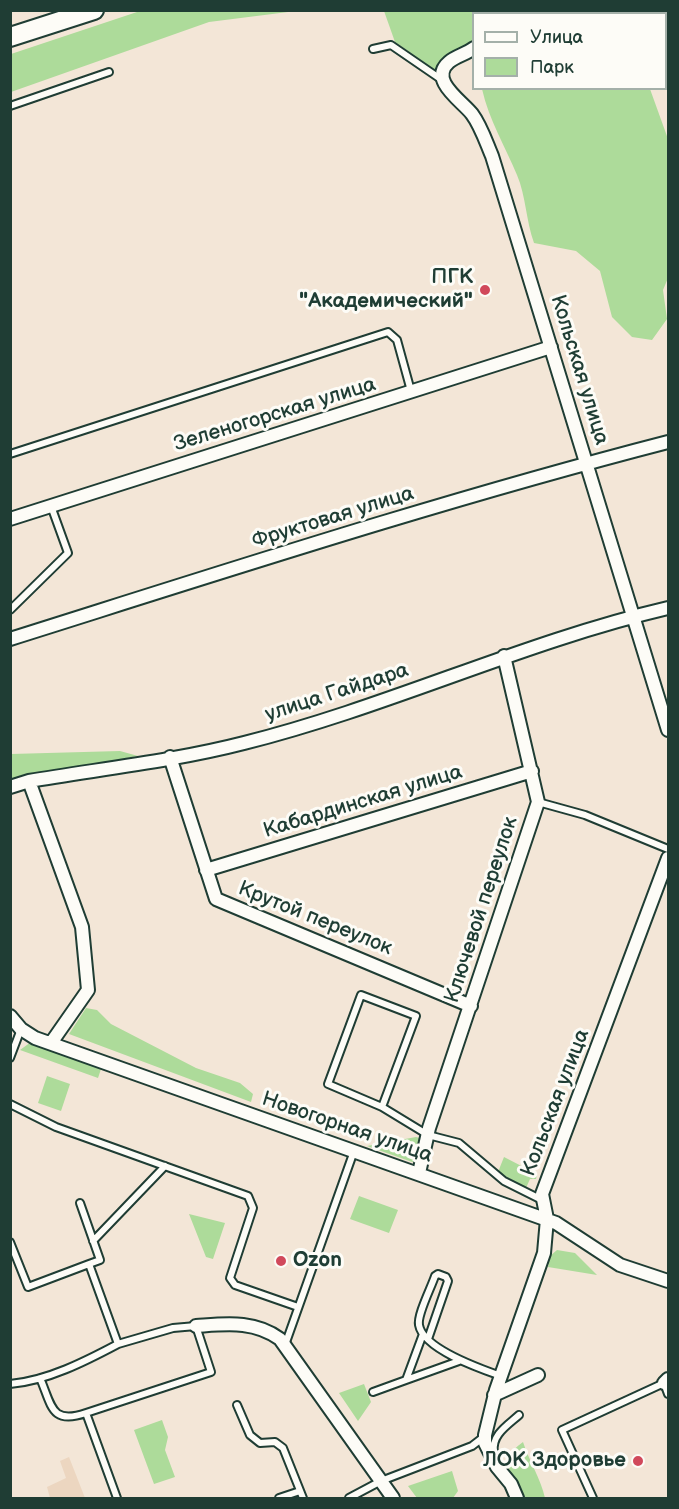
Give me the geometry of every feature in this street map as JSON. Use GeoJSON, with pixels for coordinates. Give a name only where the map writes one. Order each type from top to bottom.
{"type":"FeatureCollection","features":[{"type":"Feature","properties":{"kind":"main road"},"geometry":{"type":"LineString","coordinates":[[10,37],[93,10]]}},
{"type":"Feature","properties":{"kind":"street"},"geometry":{"type":"LineString","coordinates":[[443,80],[443,70],[448,62],[472,49]]}},
{"type":"Feature","properties":{"kind":"street","name":"Кольская улица"},"geometry":{"type":"LineString","coordinates":[[443,80],[454,97],[473,115],[492,156],[669,730]]}},
{"type":"Feature","properties":{"kind":"street","name":"Зеленогорская улица"},"geometry":{"type":"LineString","coordinates":[[10,519],[551,347]]}},
{"type":"Feature","properties":{"kind":"street","name":"Фруктовая улица"},"geometry":{"type":"LineString","coordinates":[[10,639],[282,553],[587,463],[669,442]]}},
{"type":"Feature","properties":{"kind":"street","name":"улица Гайдара"},"geometry":{"type":"LineString","coordinates":[[10,788],[29,781],[243,743],[323,720],[504,656],[669,608]]}},
{"type":"Feature","properties":{"kind":"street","name":"Ключевой переулок"},"geometry":{"type":"LineString","coordinates":[[419,1173],[428,1135],[538,802],[504,656]]}},
{"type":"Feature","properties":{"kind":"street","name":"Крутой переулок"},"geometry":{"type":"LineString","coordinates":[[170,756],[216,899],[471,1006]]}},
{"type":"Feature","properties":{"kind":"street","name":"Кабардинская улица"},"geometry":{"type":"LineString","coordinates":[[206,870],[532,771]]}},
{"type":"Feature","properties":{"kind":"street"},"geometry":{"type":"LineString","coordinates":[[29,781],[82,927],[88,990],[51,1043]]}},
{"type":"Feature","properties":{"kind":"street","name":"Кольская улица"},"geometry":{"type":"LineString","coordinates":[[485,1435],[494,1395],[544,1254],[547,1219],[542,1197],[669,858]]}},
{"type":"Feature","properties":{"kind":"street","name":"Новогорная улица"},"geometry":{"type":"LineString","coordinates":[[10,1016],[21,1029],[51,1043],[547,1219],[573,1232],[620,1265],[669,1281]]}},
{"type":"Feature","properties":{"kind":"street"},"geometry":{"type":"LineString","coordinates":[[196,1326],[237,1323],[248,1325],[267,1331],[285,1345],[393,1498]]}},
{"type":"Feature","properties":{"kind":"street"},"geometry":{"type":"LineString","coordinates":[[494,1395],[538,1375]]}},
{"type":"Feature","properties":{"kind":"street"},"geometry":{"type":"LineString","coordinates":[[485,1435],[485,1443],[497,1467],[512,1484],[517,1498]]}},
{"type":"Feature","properties":{"kind":"lane"},"geometry":{"type":"LineString","coordinates":[[373,49],[391,45],[443,80]]}},
{"type":"Feature","properties":{"kind":"lane"},"geometry":{"type":"LineString","coordinates":[[10,105],[109,72]]}},
{"type":"Feature","properties":{"kind":"lane"},"geometry":{"type":"LineString","coordinates":[[10,454],[388,332],[397,340],[412,393]]}},
{"type":"Feature","properties":{"kind":"lane"},"geometry":{"type":"LineString","coordinates":[[10,610],[68,553],[51,506]]}},
{"type":"Feature","properties":{"kind":"lane"},"geometry":{"type":"LineString","coordinates":[[538,802],[585,815],[669,849]]}},
{"type":"Feature","properties":{"kind":"lane"},"geometry":{"type":"LineString","coordinates":[[382,1107],[416,1016],[361,995],[328,1084],[382,1107],[428,1135],[459,1143],[504,1181],[542,1197]]}},
{"type":"Feature","properties":{"kind":"lane"},"geometry":{"type":"LineString","coordinates":[[10,1058],[21,1029]]}},
{"type":"Feature","properties":{"kind":"lane"},"geometry":{"type":"LineString","coordinates":[[10,1104],[56,1127],[250,1198],[253,1208],[230,1278],[235,1284],[298,1307]]}},
{"type":"Feature","properties":{"kind":"lane"},"geometry":{"type":"LineString","coordinates":[[285,1345],[354,1151]]}},
{"type":"Feature","properties":{"kind":"lane"},"geometry":{"type":"LineString","coordinates":[[93,1241],[165,1166]]}},
{"type":"Feature","properties":{"kind":"lane"},"geometry":{"type":"LineString","coordinates":[[10,1242],[28,1287],[100,1260],[80,1203]]}},
{"type":"Feature","properties":{"kind":"lane"},"geometry":{"type":"LineString","coordinates":[[89,1264],[118,1344]]}},
{"type":"Feature","properties":{"kind":"lane"},"geometry":{"type":"LineString","coordinates":[[406,1380],[425,1336],[448,1281],[448,1278],[440,1275],[435,1276],[419,1321],[425,1336],[459,1361],[501,1376]]}},
{"type":"Feature","properties":{"kind":"lane"},"geometry":{"type":"LineString","coordinates":[[10,1384],[28,1383],[118,1344],[173,1328],[196,1326],[211,1372],[69,1419],[60,1416],[53,1409],[40,1378]]}},
{"type":"Feature","properties":{"kind":"lane"},"geometry":{"type":"LineString","coordinates":[[373,1392],[459,1361]]}},
{"type":"Feature","properties":{"kind":"lane"},"geometry":{"type":"LineString","coordinates":[[593,1498],[562,1430],[667,1386]]}},
{"type":"Feature","properties":{"kind":"lane"},"geometry":{"type":"LineString","coordinates":[[237,1405],[250,1435],[260,1443],[275,1442],[283,1448],[303,1498]]}},
{"type":"Feature","properties":{"kind":"lane"},"geometry":{"type":"LineString","coordinates":[[87,1413],[117,1498]]}},
{"type":"Feature","properties":{"kind":"lane"},"geometry":{"type":"LineString","coordinates":[[497,1467],[493,1446],[500,1432],[519,1415]]}},
{"type":"Feature","properties":{"kind":"lane"},"geometry":{"type":"LineString","coordinates":[[349,1498],[381,1481],[472,1446],[485,1435]]}},
{"type":"Feature","properties":{"kind":"lane"},"geometry":{"type":"LineString","coordinates":[[279,1498],[300,1491]]}},
{"type":"Feature","properties":{"kind":"shaded area"},"geometry":{"type":"Polygon","coordinates":[[[69,1457],[85,1498],[50,1498],[47,1487],[66,1478],[60,1461],[69,1457]]]}},
{"type":"Feature","properties":{"kind":"green space"},"geometry":{"type":"Polygon","coordinates":[[[489,10],[489,12],[472,12],[472,43],[451,55],[438,72],[395,42],[384,11],[489,10]]]}},
{"type":"Feature","properties":{"kind":"green space"},"geometry":{"type":"Polygon","coordinates":[[[140,11],[296,11],[209,22],[11,92],[11,54],[140,11]]]}},
{"type":"Feature","properties":{"kind":"green space"},"geometry":{"type":"Polygon","coordinates":[[[482,90],[650,90],[668,139],[668,278],[663,290],[667,319],[652,340],[632,337],[612,317],[600,271],[576,251],[534,243],[520,183],[482,90]]]}},
{"type":"Feature","properties":{"kind":"green space"},"geometry":{"type":"Polygon","coordinates":[[[120,751],[138,756],[27,777],[11,783],[11,754],[120,751]]]}},
{"type":"Feature","properties":{"kind":"green space"},"geometry":{"type":"Polygon","coordinates":[[[86,1008],[97,1010],[111,1024],[196,1068],[240,1083],[253,1094],[251,1102],[69,1034],[86,1008]]]}},
{"type":"Feature","properties":{"kind":"green space"},"geometry":{"type":"Polygon","coordinates":[[[31,1042],[102,1066],[98,1078],[20,1050],[31,1042]]]}},
{"type":"Feature","properties":{"kind":"green space"},"geometry":{"type":"Polygon","coordinates":[[[47,1076],[70,1084],[61,1111],[38,1103],[47,1076]]]}},
{"type":"Feature","properties":{"kind":"green space"},"geometry":{"type":"Polygon","coordinates":[[[416,1137],[423,1139],[415,1163],[367,1146],[416,1137]]]}},
{"type":"Feature","properties":{"kind":"green space"},"geometry":{"type":"Polygon","coordinates":[[[504,1157],[537,1174],[536,1179],[530,1179],[526,1188],[498,1172],[504,1157]]]}},
{"type":"Feature","properties":{"kind":"green space"},"geometry":{"type":"Polygon","coordinates":[[[359,1196],[398,1210],[389,1233],[350,1219],[359,1196]]]}},
{"type":"Feature","properties":{"kind":"green space"},"geometry":{"type":"Polygon","coordinates":[[[189,1214],[225,1223],[213,1259],[206,1257],[189,1214]]]}},
{"type":"Feature","properties":{"kind":"green space"},"geometry":{"type":"Polygon","coordinates":[[[557,1250],[575,1253],[597,1275],[548,1267],[550,1256],[557,1250]]]}},
{"type":"Feature","properties":{"kind":"green space"},"geometry":{"type":"Polygon","coordinates":[[[364,1384],[371,1402],[358,1421],[339,1393],[364,1384]]]}},
{"type":"Feature","properties":{"kind":"green space"},"geometry":{"type":"Polygon","coordinates":[[[162,1420],[168,1437],[165,1450],[175,1477],[154,1484],[134,1430],[162,1420]]]}},
{"type":"Feature","properties":{"kind":"green space"},"geometry":{"type":"Polygon","coordinates":[[[523,1442],[545,1498],[524,1498],[509,1469],[510,1456],[514,1449],[523,1442]]]}},
{"type":"Feature","properties":{"kind":"green space"},"geometry":{"type":"Polygon","coordinates":[[[452,1471],[458,1491],[453,1498],[417,1498],[408,1486],[452,1471]]]}},
{"type":"Feature","properties":{"kind":"place","name":"ПГК \"Академический\""},"geometry":{"type":"Point","coordinates":[485,290]}},
{"type":"Feature","properties":{"kind":"place","name":"Ozon"},"geometry":{"type":"Point","coordinates":[281,1261]}},
{"type":"Feature","properties":{"kind":"place","name":"ЛОК Здоровье"},"geometry":{"type":"Point","coordinates":[638,1461]}}]}
